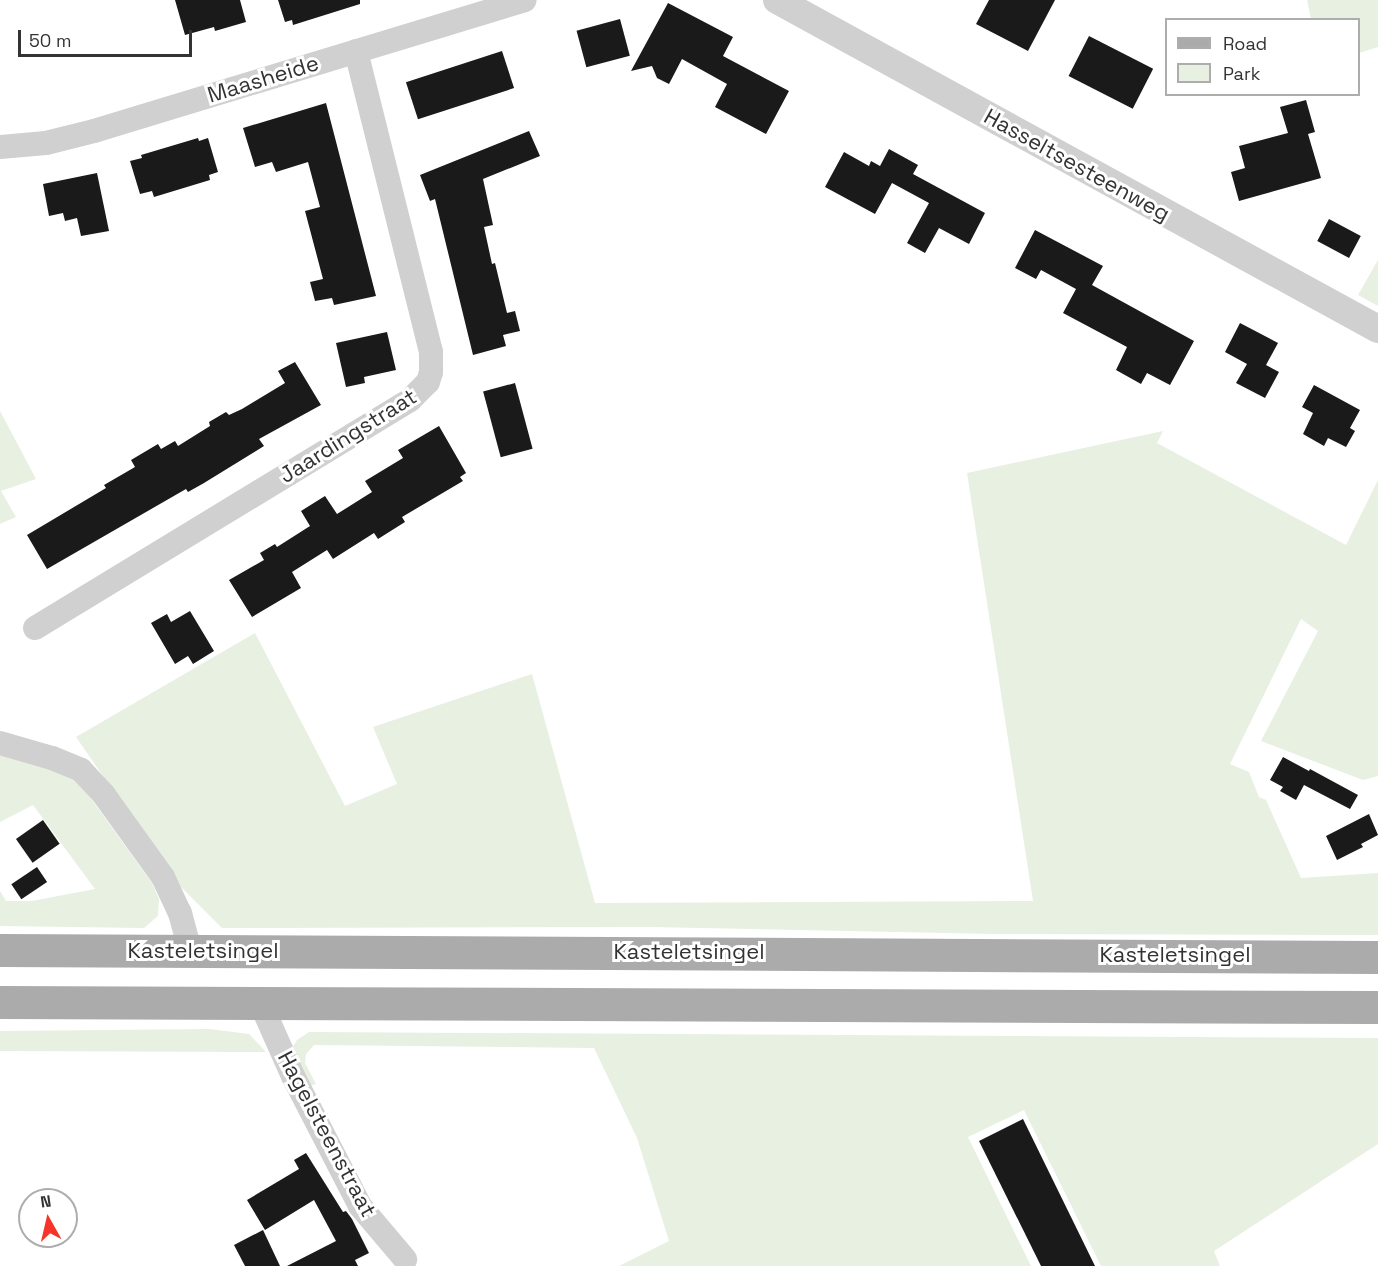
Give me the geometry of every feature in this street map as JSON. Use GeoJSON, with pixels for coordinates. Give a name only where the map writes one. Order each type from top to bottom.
{"type":"FeatureCollection","features":[{"type":"Feature","properties":{"kind":"main road","name":"Kasteletsingel"},"geometry":{"type":"LineString","coordinates":[[0,950],[1378,957]]}},
{"type":"Feature","properties":{"kind":"main road"},"geometry":{"type":"LineString","coordinates":[[0,1002],[1378,1007]]}},
{"type":"Feature","properties":{"kind":"street","name":"Maasheide"},"geometry":{"type":"LineString","coordinates":[[0,147],[46,143],[94,131],[524,0]]}},
{"type":"Feature","properties":{"kind":"street","name":"Hasseltsesteenweg"},"geometry":{"type":"LineString","coordinates":[[777,0],[1378,329]]}},
{"type":"Feature","properties":{"kind":"street","name":"Jaardingstraat"},"geometry":{"type":"LineString","coordinates":[[35,628],[410,400],[428,382],[431,372],[431,352],[356,51]]}},
{"type":"Feature","properties":{"kind":"street"},"geometry":{"type":"LineString","coordinates":[[0,743],[52,758],[81,770],[104,795],[163,877],[180,913],[190,951]]}},
{"type":"Feature","properties":{"kind":"street","name":"Hagelsteenstraat"},"geometry":{"type":"LineString","coordinates":[[260,1002],[293,1076],[360,1206],[405,1259]]}},
{"type":"Feature","properties":{"kind":"green space"},"geometry":{"type":"Polygon","coordinates":[[[1307,0],[1378,0],[1378,47],[1360,53],[1360,18],[1311,18],[1307,0]]]}},
{"type":"Feature","properties":{"kind":"green space"},"geometry":{"type":"Polygon","coordinates":[[[1378,260],[1378,306],[1358,295],[1378,260]]]}},
{"type":"Feature","properties":{"kind":"green space"},"geometry":{"type":"Polygon","coordinates":[[[0,411],[36,479],[1,491],[16,517],[0,524],[0,411]]]}},
{"type":"Feature","properties":{"kind":"green space"},"geometry":{"type":"Polygon","coordinates":[[[1163,431],[1157,443],[1346,545],[1378,480],[1378,776],[1363,780],[1261,741],[1318,631],[1301,619],[1230,764],[1249,772],[1259,797],[1266,800],[1301,878],[1378,873],[1378,935],[993,934],[651,927],[222,928],[177,883],[76,737],[255,633],[345,806],[397,784],[373,727],[532,674],[595,903],[1033,901],[967,473],[1163,431]]]}},
{"type":"Feature","properties":{"kind":"green space"},"geometry":{"type":"Polygon","coordinates":[[[0,732],[53,746],[152,883],[159,899],[158,916],[144,928],[0,926],[0,891],[6,901],[32,901],[95,889],[33,805],[0,822],[0,732]]]}},
{"type":"Feature","properties":{"kind":"green space"},"geometry":{"type":"Polygon","coordinates":[[[210,1029],[249,1034],[266,1052],[0,1051],[0,1031],[210,1029]]]}},
{"type":"Feature","properties":{"kind":"green space"},"geometry":{"type":"Polygon","coordinates":[[[309,1032],[1378,1038],[1378,1144],[1214,1251],[1220,1266],[1101,1266],[1024,1110],[968,1137],[1031,1266],[619,1266],[669,1241],[637,1138],[594,1048],[314,1045],[306,1054],[305,1063],[316,1084],[305,1087],[291,1050],[297,1040],[309,1032]]]}},
{"type":"Feature","properties":{"kind":"building"},"geometry":{"type":"Polygon","coordinates":[[[175,0],[240,0],[246,22],[215,31],[214,27],[185,35],[175,0]]]}},
{"type":"Feature","properties":{"kind":"building"},"geometry":{"type":"Polygon","coordinates":[[[278,0],[360,0],[360,4],[293,25],[292,20],[285,22],[278,0]]]}},
{"type":"Feature","properties":{"kind":"building"},"geometry":{"type":"Polygon","coordinates":[[[989,0],[1055,0],[1028,51],[976,24],[989,0]]]}},
{"type":"Feature","properties":{"kind":"building"},"geometry":{"type":"Polygon","coordinates":[[[668,3],[733,37],[723,56],[789,91],[766,134],[715,107],[727,84],[682,59],[669,84],[657,78],[652,66],[631,71],[668,3]]]}},
{"type":"Feature","properties":{"kind":"building"},"geometry":{"type":"Polygon","coordinates":[[[620,19],[630,56],[586,67],[577,31],[620,19]]]}},
{"type":"Feature","properties":{"kind":"building"},"geometry":{"type":"Polygon","coordinates":[[[1089,36],[1153,69],[1133,109],[1069,76],[1089,36]]]}},
{"type":"Feature","properties":{"kind":"building"},"geometry":{"type":"Polygon","coordinates":[[[502,51],[514,88],[418,119],[406,82],[502,51]]]}},
{"type":"Feature","properties":{"kind":"building"},"geometry":{"type":"Polygon","coordinates":[[[1306,100],[1315,132],[1308,134],[1321,178],[1239,201],[1231,172],[1245,168],[1239,146],[1288,133],[1280,107],[1306,100]]]}},
{"type":"Feature","properties":{"kind":"building"},"geometry":{"type":"Polygon","coordinates":[[[326,103],[376,296],[334,305],[332,298],[315,301],[310,282],[323,279],[305,211],[320,207],[308,162],[276,172],[272,162],[255,167],[243,128],[326,103]]]}},
{"type":"Feature","properties":{"kind":"building"},"geometry":{"type":"Polygon","coordinates":[[[529,131],[540,156],[483,179],[493,225],[484,227],[492,264],[495,263],[507,313],[515,311],[520,331],[503,335],[506,346],[473,355],[435,199],[430,201],[420,175],[529,131]]]}},
{"type":"Feature","properties":{"kind":"building"},"geometry":{"type":"Polygon","coordinates":[[[198,138],[199,141],[208,138],[218,172],[209,175],[210,180],[154,197],[152,191],[140,194],[130,161],[142,158],[141,155],[198,138]]]}},
{"type":"Feature","properties":{"kind":"building"},"geometry":{"type":"Polygon","coordinates":[[[889,149],[918,165],[913,174],[985,213],[969,244],[939,228],[925,253],[907,243],[929,203],[892,183],[875,214],[825,187],[844,152],[869,166],[871,161],[880,166],[889,149]]]}},
{"type":"Feature","properties":{"kind":"building"},"geometry":{"type":"Polygon","coordinates":[[[97,173],[109,231],[81,236],[77,218],[65,221],[63,213],[49,216],[43,184],[97,173]]]}},
{"type":"Feature","properties":{"kind":"building"},"geometry":{"type":"Polygon","coordinates":[[[1329,219],[1361,236],[1349,258],[1317,241],[1329,219]]]}},
{"type":"Feature","properties":{"kind":"building"},"geometry":{"type":"Polygon","coordinates":[[[1035,230],[1103,266],[1092,285],[1194,341],[1170,385],[1147,373],[1141,384],[1116,370],[1127,347],[1063,313],[1076,289],[1041,270],[1036,279],[1015,268],[1035,230]]]}},
{"type":"Feature","properties":{"kind":"building"},"geometry":{"type":"Polygon","coordinates":[[[1240,323],[1278,343],[1266,365],[1279,372],[1265,398],[1236,383],[1247,364],[1225,352],[1240,323]]]}},
{"type":"Feature","properties":{"kind":"building"},"geometry":{"type":"Polygon","coordinates":[[[387,332],[396,370],[364,377],[365,383],[346,387],[336,343],[387,332]]]}},
{"type":"Feature","properties":{"kind":"building"},"geometry":{"type":"Polygon","coordinates":[[[295,362],[321,405],[259,439],[264,446],[204,483],[188,492],[186,489],[47,569],[27,535],[106,488],[104,485],[135,467],[131,460],[158,444],[161,449],[175,441],[178,446],[210,426],[209,422],[226,412],[229,415],[242,409],[285,383],[278,371],[295,362]]]}},
{"type":"Feature","properties":{"kind":"building"},"geometry":{"type":"Polygon","coordinates":[[[515,383],[533,449],[501,457],[483,392],[515,383]]]}},
{"type":"Feature","properties":{"kind":"building"},"geometry":{"type":"Polygon","coordinates":[[[1314,385],[1360,410],[1350,428],[1355,431],[1346,447],[1328,438],[1324,446],[1303,434],[1313,413],[1302,407],[1314,385]]]}},
{"type":"Feature","properties":{"kind":"building"},"geometry":{"type":"Polygon","coordinates":[[[439,426],[466,473],[460,477],[463,481],[402,517],[405,522],[378,539],[374,533],[333,559],[327,550],[292,572],[301,588],[252,617],[229,580],[264,560],[260,553],[275,544],[277,547],[310,526],[301,511],[325,496],[337,514],[372,492],[365,481],[403,458],[398,450],[439,426]]]}},
{"type":"Feature","properties":{"kind":"building"},"geometry":{"type":"Polygon","coordinates":[[[190,611],[214,651],[193,664],[188,656],[175,664],[151,623],[167,614],[171,622],[190,611]]]}},
{"type":"Feature","properties":{"kind":"building"},"geometry":{"type":"Polygon","coordinates":[[[1283,757],[1358,795],[1350,809],[1304,785],[1296,800],[1280,791],[1283,787],[1270,780],[1283,757]]]}},
{"type":"Feature","properties":{"kind":"building"},"geometry":{"type":"Polygon","coordinates":[[[1369,814],[1378,835],[1361,844],[1363,847],[1337,860],[1326,836],[1369,814]]]}},
{"type":"Feature","properties":{"kind":"building"},"geometry":{"type":"Polygon","coordinates":[[[43,820],[60,844],[33,863],[16,839],[43,820]]]}},
{"type":"Feature","properties":{"kind":"building"},"geometry":{"type":"Polygon","coordinates":[[[37,867],[47,882],[21,899],[11,884],[37,867]]]}},
{"type":"Feature","properties":{"kind":"building"},"geometry":{"type":"Polygon","coordinates":[[[1023,1119],[1095,1266],[1041,1266],[979,1141],[1023,1119]]]}},
{"type":"Feature","properties":{"kind":"building"},"geometry":{"type":"Polygon","coordinates":[[[306,1153],[343,1212],[346,1211],[352,1219],[369,1253],[355,1260],[358,1266],[287,1266],[336,1241],[314,1200],[265,1230],[247,1200],[299,1169],[294,1160],[306,1153]]]}},
{"type":"Feature","properties":{"kind":"building"},"geometry":{"type":"Polygon","coordinates":[[[263,1230],[280,1266],[245,1266],[234,1245],[263,1230]]]}}]}
